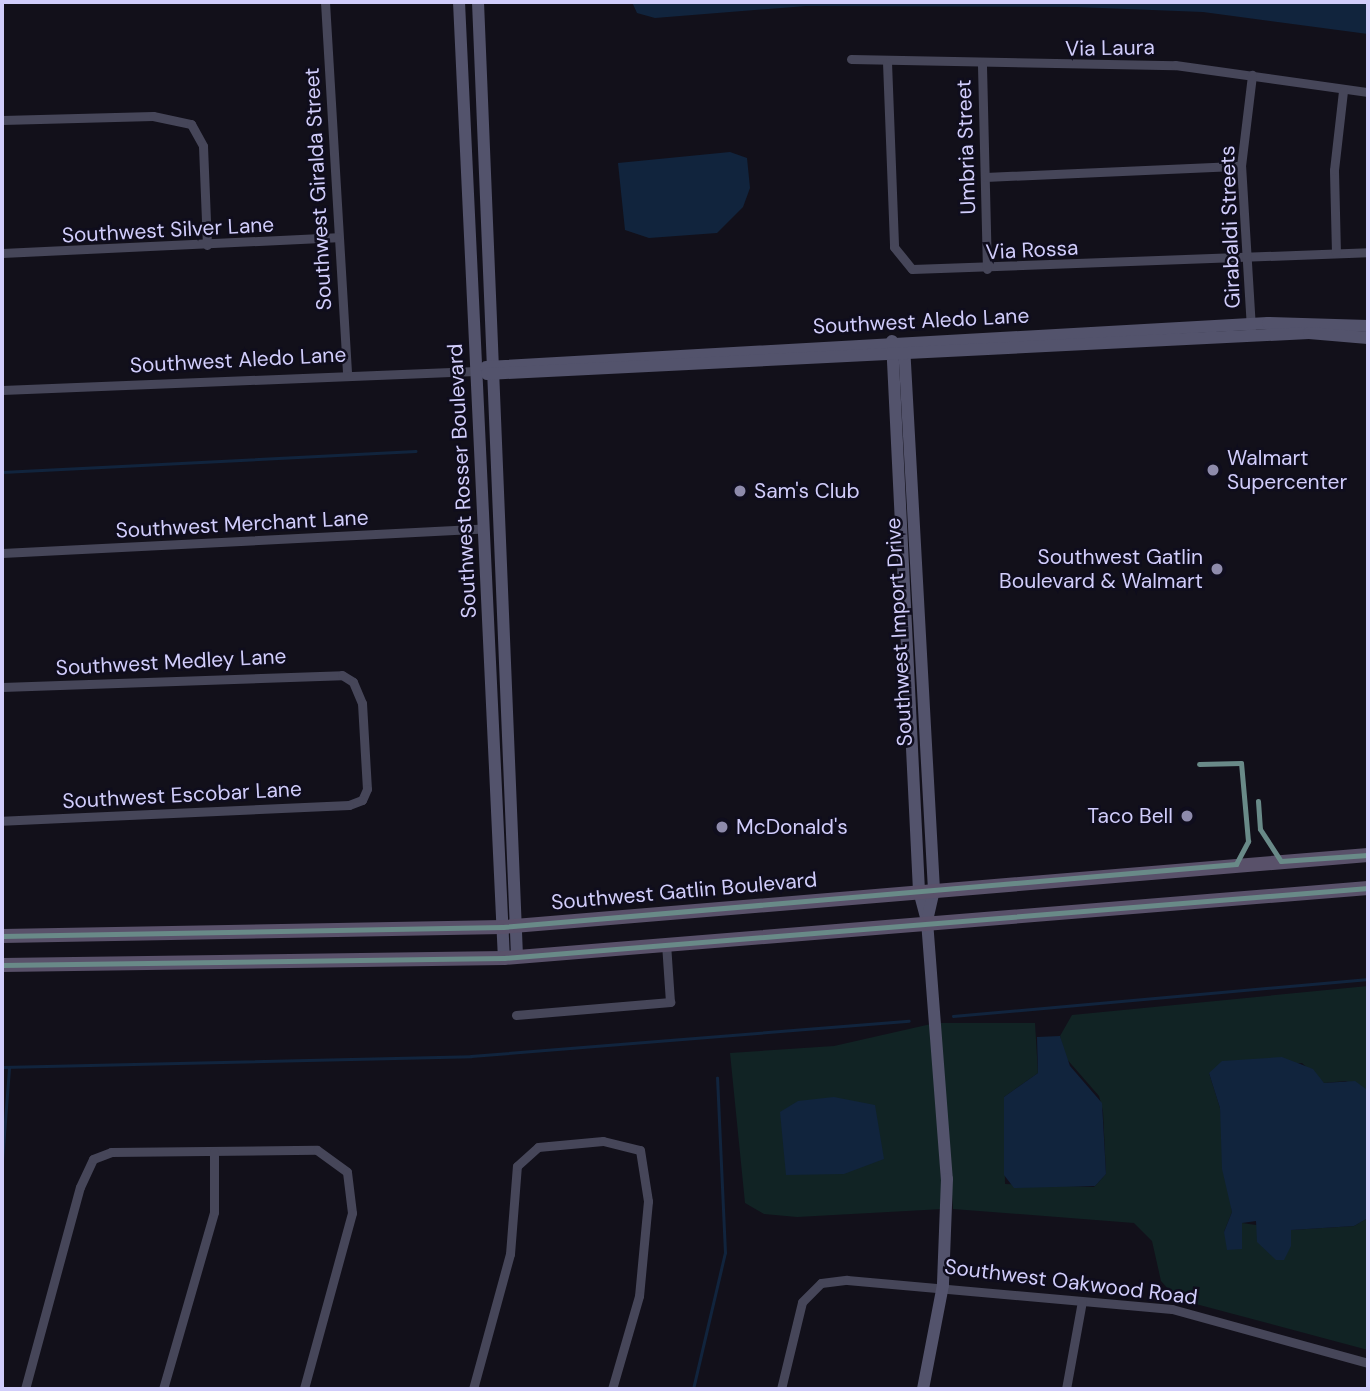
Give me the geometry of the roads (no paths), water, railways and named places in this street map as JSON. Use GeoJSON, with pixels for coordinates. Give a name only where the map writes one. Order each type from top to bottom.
{"type":"FeatureCollection","features":[{"type":"Feature","properties":{"kind":"main road","name":"Southwest Gatlin Boulevard"},"geometry":{"type":"LineString","coordinates":[[2,936],[510,927],[1368,855]]}},
{"type":"Feature","properties":{"kind":"main road"},"geometry":{"type":"LineString","coordinates":[[2,965],[511,957],[927,921],[1368,888]]}},
{"type":"Feature","properties":{"kind":"street","name":"Southwest Giralda Street"},"geometry":{"type":"LineString","coordinates":[[325,2],[347,375]]}},
{"type":"Feature","properties":{"kind":"street","name":"Southwest Rosser Boulevard"},"geometry":{"type":"LineString","coordinates":[[460,2],[483,529],[510,927]]}},
{"type":"Feature","properties":{"kind":"street","name":"Southwest Rosser Boulevard"},"geometry":{"type":"LineString","coordinates":[[478,2],[494,370],[511,957]]}},
{"type":"Feature","properties":{"kind":"street","name":"Via Laura"},"geometry":{"type":"LineString","coordinates":[[851,59],[887,62],[922,57],[982,66],[1130,63],[1252,75],[1343,91],[1368,92]]}},
{"type":"Feature","properties":{"kind":"street","name":"Via Rossa"},"geometry":{"type":"LineString","coordinates":[[887,62],[894,247],[901,261],[925,272],[1368,252]]}},
{"type":"Feature","properties":{"kind":"street","name":"Umbria Street"},"geometry":{"type":"LineString","coordinates":[[982,66],[987,269]]}},
{"type":"Feature","properties":{"kind":"street","name":"Girabaldi Streets"},"geometry":{"type":"LineString","coordinates":[[1251,330],[1241,166],[1252,75]]}},
{"type":"Feature","properties":{"kind":"street"},"geometry":{"type":"LineString","coordinates":[[1336,253],[1334,170],[1343,91]]}},
{"type":"Feature","properties":{"kind":"street"},"geometry":{"type":"LineString","coordinates":[[2,120],[153,116],[191,124],[203,146],[207,245]]}},
{"type":"Feature","properties":{"kind":"street"},"geometry":{"type":"LineString","coordinates":[[985,177],[1241,166]]}},
{"type":"Feature","properties":{"kind":"street","name":"Southwest Silver Lane"},"geometry":{"type":"LineString","coordinates":[[2,253],[337,237]]}},
{"type":"Feature","properties":{"kind":"street","name":"Southwest Aledo Lane"},"geometry":{"type":"LineString","coordinates":[[2,390],[476,371],[898,347],[1368,326]]}},
{"type":"Feature","properties":{"kind":"street","name":"Southwest Aledo Lane"},"geometry":{"type":"LineString","coordinates":[[1251,330],[1368,338]]}},
{"type":"Feature","properties":{"kind":"street","name":"Southwest Import Drive"},"geometry":{"type":"LineString","coordinates":[[898,347],[934,890],[927,921]]}},
{"type":"Feature","properties":{"kind":"street","name":"Southwest Import Drive"},"geometry":{"type":"LineString","coordinates":[[898,347],[919,891],[927,921],[947,1179],[943,1285],[923,1389]]}},
{"type":"Feature","properties":{"kind":"street","name":"Southwest Merchant Lane"},"geometry":{"type":"LineString","coordinates":[[2,554],[483,529]]}},
{"type":"Feature","properties":{"kind":"street","name":"Southwest Medley Lane"},"geometry":{"type":"LineString","coordinates":[[2,687],[342,675],[354,682],[362,703],[362,800]]}},
{"type":"Feature","properties":{"kind":"street","name":"Southwest Escobar Lane"},"geometry":{"type":"LineString","coordinates":[[2,821],[362,800]]}},
{"type":"Feature","properties":{"kind":"street"},"geometry":{"type":"LineString","coordinates":[[516,1016],[670,1002],[666,944]]}},
{"type":"Feature","properties":{"kind":"street"},"geometry":{"type":"LineString","coordinates":[[473,1389],[510,1254],[517,1166],[538,1147],[603,1141],[640,1150],[648,1201],[639,1296],[612,1389]]}},
{"type":"Feature","properties":{"kind":"street"},"geometry":{"type":"LineString","coordinates":[[25,1389],[80,1187],[93,1159],[111,1152],[317,1150],[347,1172],[353,1192],[345,1247],[304,1389]]}},
{"type":"Feature","properties":{"kind":"street"},"geometry":{"type":"LineString","coordinates":[[163,1389],[214,1212],[214,1152]]}},
{"type":"Feature","properties":{"kind":"street","name":"Southwest Oakwood Road"},"geometry":{"type":"LineString","coordinates":[[781,1389],[809,1292],[847,1280],[943,1285],[1205,1315],[1368,1363]]}},
{"type":"Feature","properties":{"kind":"street"},"geometry":{"type":"LineString","coordinates":[[1066,1389],[1082,1301]]}},
{"type":"Feature","properties":{"kind":"water"},"geometry":{"type":"Polygon","coordinates":[[[632,2],[1368,2],[1368,34],[1203,12],[1076,7],[806,6],[655,18],[637,13],[632,2]]]}},
{"type":"Feature","properties":{"kind":"water"},"geometry":{"type":"Polygon","coordinates":[[[730,152],[747,158],[750,188],[743,207],[717,233],[649,238],[625,230],[618,163],[730,152]]]}},
{"type":"Feature","properties":{"kind":"water"},"geometry":{"type":"Polygon","coordinates":[[[1060,1036],[1070,1066],[1102,1103],[1106,1174],[1095,1186],[1014,1188],[1004,1175],[1004,1097],[1038,1073],[1037,1037],[1060,1036]]]}},
{"type":"Feature","properties":{"kind":"water"},"geometry":{"type":"Polygon","coordinates":[[[1282,1057],[1313,1069],[1324,1083],[1355,1081],[1366,1089],[1368,1218],[1354,1226],[1291,1230],[1291,1246],[1284,1260],[1276,1260],[1257,1242],[1256,1221],[1242,1223],[1242,1249],[1227,1250],[1224,1232],[1232,1212],[1222,1169],[1220,1108],[1209,1073],[1222,1061],[1282,1057]]]}},
{"type":"Feature","properties":{"kind":"water"},"geometry":{"type":"Polygon","coordinates":[[[834,1097],[875,1105],[884,1159],[844,1174],[786,1175],[780,1112],[798,1101],[834,1097]]]}},
{"type":"Feature","properties":{"kind":"waterway"},"geometry":{"type":"LineString","coordinates":[[2,472],[415,451]]}},
{"type":"Feature","properties":{"kind":"waterway"},"geometry":{"type":"LineString","coordinates":[[953,1016],[1368,979]]}},
{"type":"Feature","properties":{"kind":"waterway"},"geometry":{"type":"LineString","coordinates":[[2,1067],[471,1056],[909,1021]]}},
{"type":"Feature","properties":{"kind":"waterway"},"geometry":{"type":"LineString","coordinates":[[2,1161],[9,1068]]}},
{"type":"Feature","properties":{"kind":"waterway"},"geometry":{"type":"LineString","coordinates":[[693,1389],[725,1253],[717,1078]]}},
{"type":"Feature","properties":{"kind":"place","name":"Walmart Supercenter"},"geometry":{"type":"Point","coordinates":[1213,470]}},
{"type":"Feature","properties":{"kind":"place","name":"Sam's Club"},"geometry":{"type":"Point","coordinates":[740,491]}},
{"type":"Feature","properties":{"kind":"place","name":"Southwest Gatlin Boulevard & Walmart"},"geometry":{"type":"Point","coordinates":[1217,569]}},
{"type":"Feature","properties":{"kind":"place","name":"Taco Bell"},"geometry":{"type":"Point","coordinates":[1187,816]}},
{"type":"Feature","properties":{"kind":"place","name":"McDonald's"},"geometry":{"type":"Point","coordinates":[722,827]}}]}
